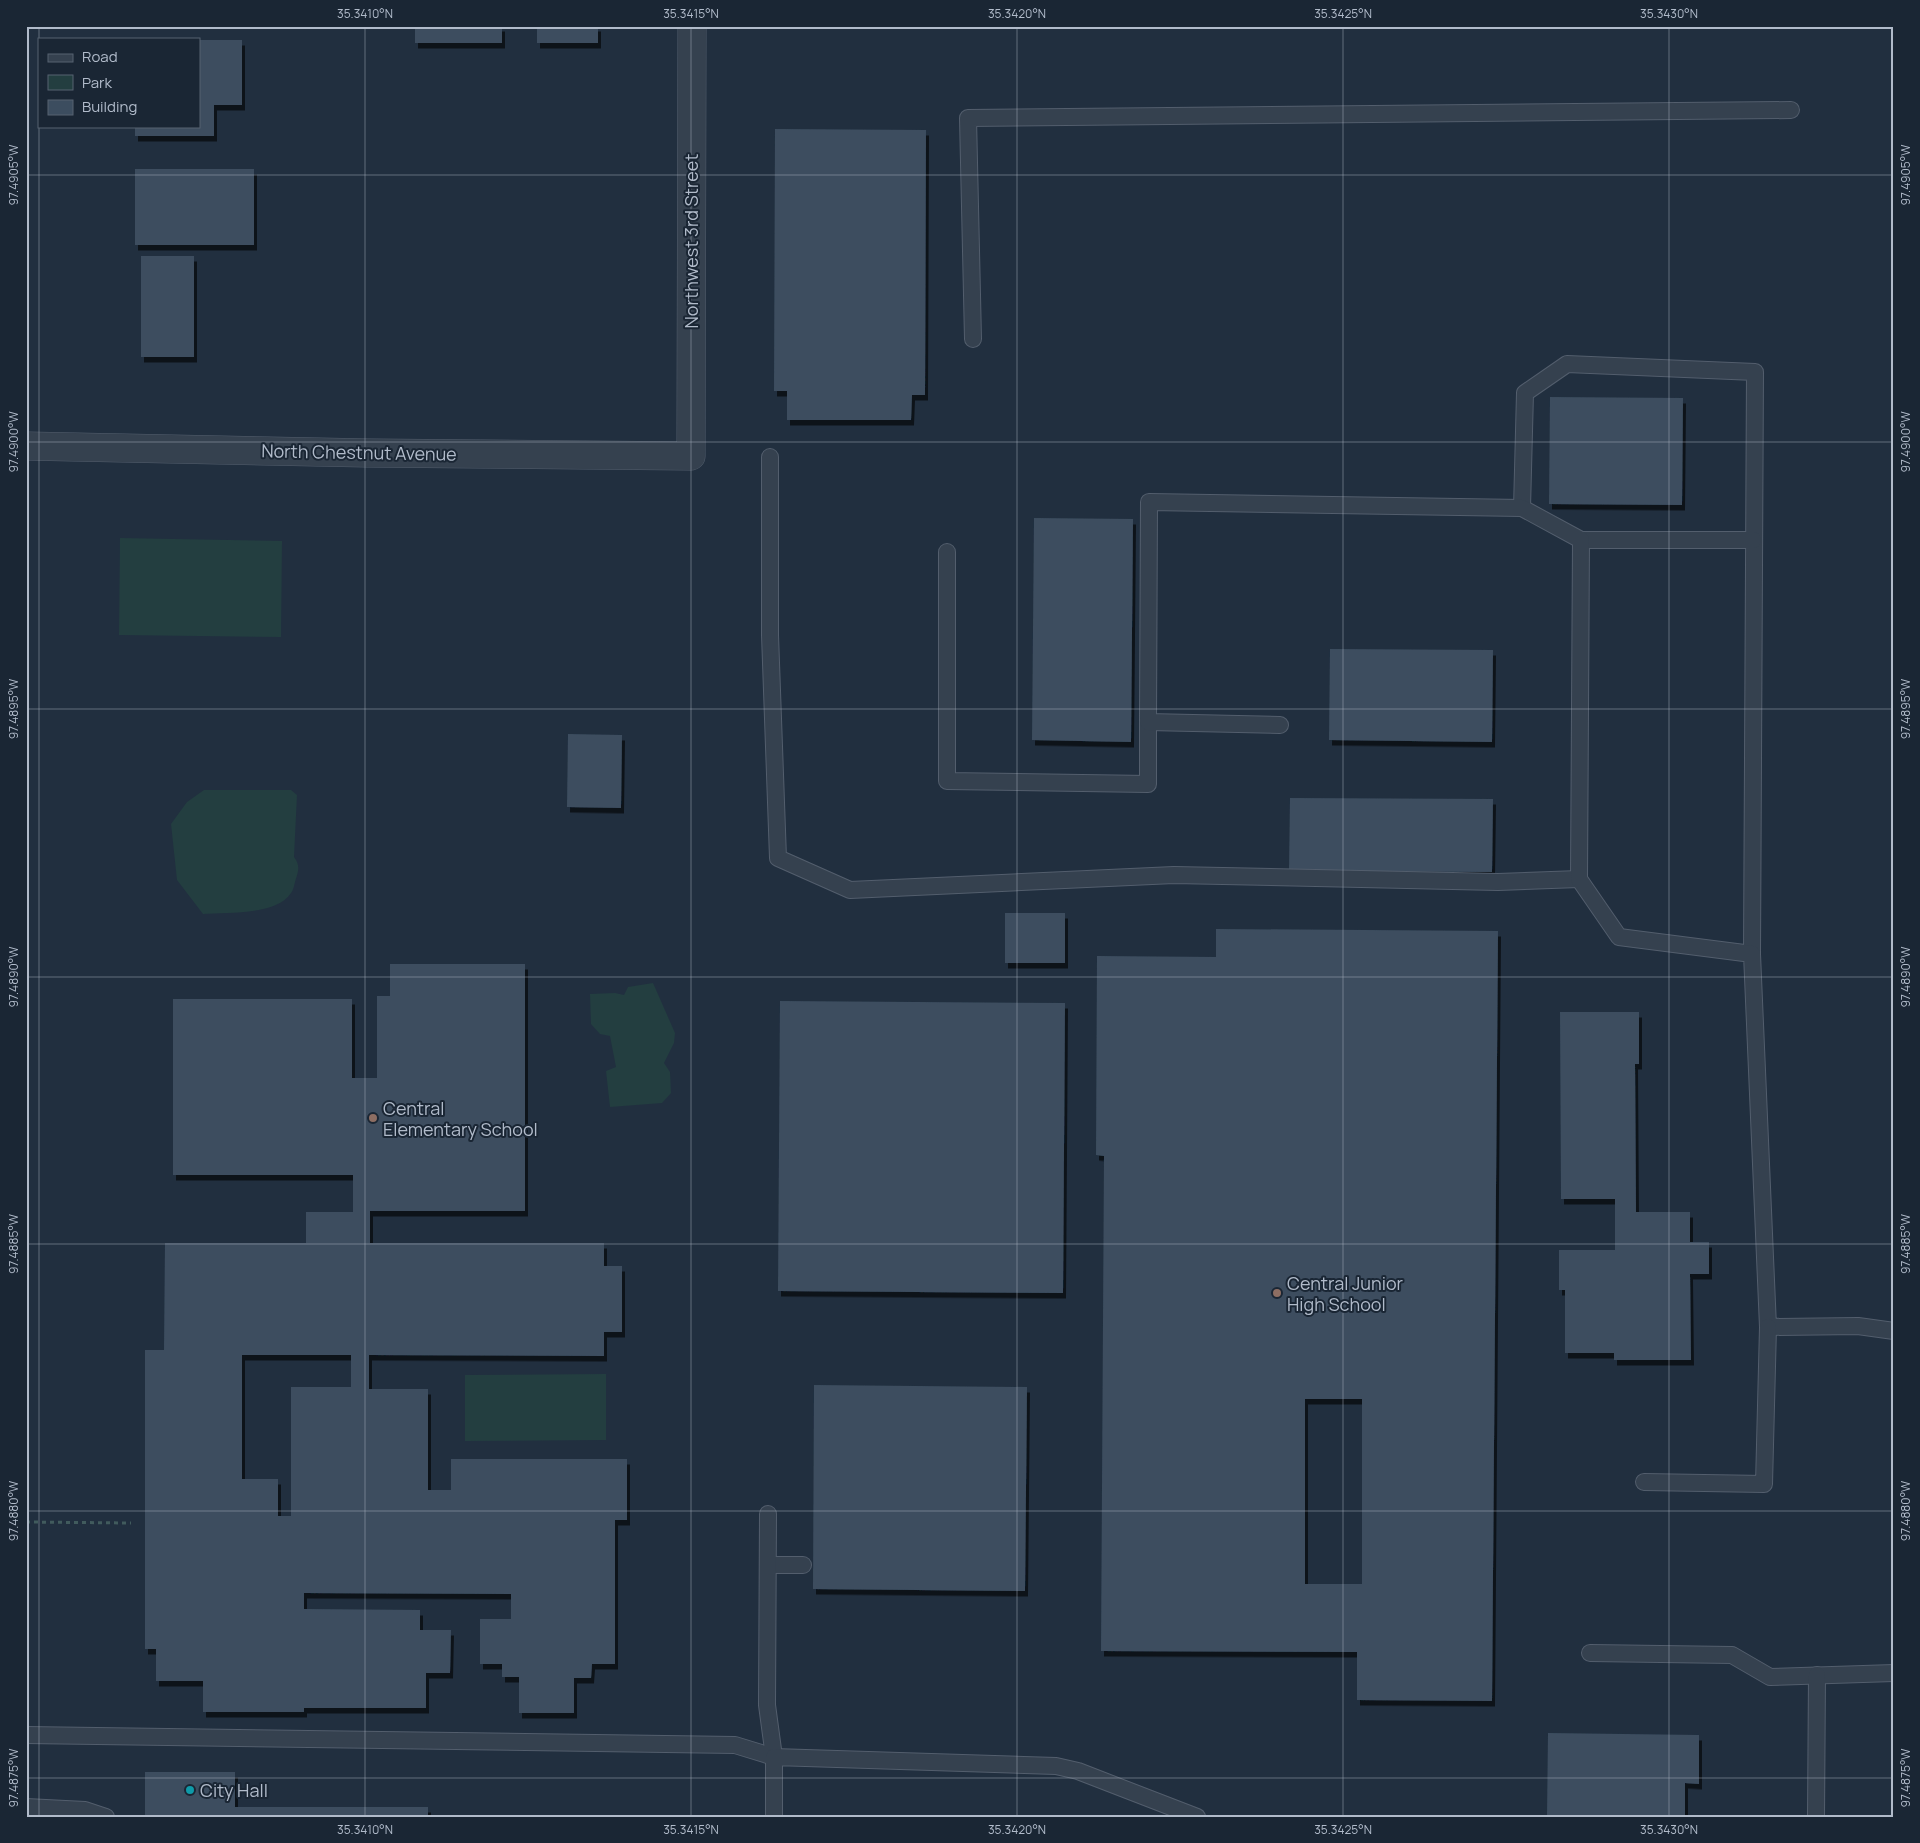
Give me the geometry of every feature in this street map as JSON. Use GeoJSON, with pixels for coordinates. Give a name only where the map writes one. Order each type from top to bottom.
{"type":"FeatureCollection","features":[{"type":"Feature","properties":{"kind":"street","name":"Northwest 3rd Street"},"geometry":{"type":"LineString","coordinates":[[691,456],[692,26]]}},
{"type":"Feature","properties":{"kind":"street","name":"North Chestnut Avenue"},"geometry":{"type":"LineString","coordinates":[[26,446],[368,453],[691,456]]}},
{"type":"Feature","properties":{"kind":"lane"},"geometry":{"type":"LineString","coordinates":[[973,339],[968,118],[1791,110]]}},
{"type":"Feature","properties":{"kind":"lane"},"geometry":{"type":"LineString","coordinates":[[1522,508],[1525,393],[1567,364],[1755,372],[1752,954],[1768,1327],[1764,1484],[1644,1482]]}},
{"type":"Feature","properties":{"kind":"lane"},"geometry":{"type":"LineString","coordinates":[[770,457],[770,635],[778,858],[850,890],[1174,875],[1498,882],[1579,879]]}},
{"type":"Feature","properties":{"kind":"lane"},"geometry":{"type":"LineString","coordinates":[[947,552],[947,781],[1148,784],[1150,502],[1522,508],[1581,540],[1753,540]]}},
{"type":"Feature","properties":{"kind":"lane"},"geometry":{"type":"LineString","coordinates":[[1581,540],[1579,879],[1619,937],[1752,954]]}},
{"type":"Feature","properties":{"kind":"lane"},"geometry":{"type":"LineString","coordinates":[[1148,722],[1280,725]]}},
{"type":"Feature","properties":{"kind":"lane"},"geometry":{"type":"LineString","coordinates":[[1768,1327],[1858,1326],[1894,1331]]}},
{"type":"Feature","properties":{"kind":"lane"},"geometry":{"type":"LineString","coordinates":[[768,1514],[767,1705],[774,1757],[774,1817]]}},
{"type":"Feature","properties":{"kind":"lane"},"geometry":{"type":"LineString","coordinates":[[768,1565],[803,1565]]}},
{"type":"Feature","properties":{"kind":"lane"},"geometry":{"type":"LineString","coordinates":[[1590,1653],[1732,1655],[1770,1676],[1894,1673]]}},
{"type":"Feature","properties":{"kind":"lane"},"geometry":{"type":"LineString","coordinates":[[1816,1817],[1817,1675]]}},
{"type":"Feature","properties":{"kind":"lane"},"geometry":{"type":"LineString","coordinates":[[26,1735],[735,1745],[774,1757],[1056,1766],[1078,1771],[1197,1817]]}},
{"type":"Feature","properties":{"kind":"lane"},"geometry":{"type":"LineString","coordinates":[[26,1807],[85,1810],[106,1817]]}},
{"type":"Feature","properties":{"kind":"path"},"geometry":{"type":"LineString","coordinates":[[26,1522],[131,1523]]}},
{"type":"Feature","properties":{"kind":"green space"},"geometry":{"type":"Polygon","coordinates":[[[120,538],[282,541],[281,637],[119,635],[120,538]]]}},
{"type":"Feature","properties":{"kind":"green space"},"geometry":{"type":"Polygon","coordinates":[[[204,790],[291,790],[297,795],[294,857],[298,863],[298,869],[292,891],[284,900],[274,906],[263,909],[237,913],[203,914],[177,880],[171,824],[187,802],[204,790]]]}},
{"type":"Feature","properties":{"kind":"green space"},"geometry":{"type":"Polygon","coordinates":[[[653,983],[675,1033],[674,1043],[664,1063],[670,1072],[671,1093],[662,1103],[610,1107],[606,1071],[616,1067],[610,1036],[600,1034],[591,1024],[590,994],[615,993],[624,995],[628,987],[653,983]]]}},
{"type":"Feature","properties":{"kind":"green space"},"geometry":{"type":"Polygon","coordinates":[[[606,1374],[606,1440],[465,1441],[465,1375],[606,1374]]]}},
{"type":"Feature","properties":{"kind":"building"},"geometry":{"type":"Polygon","coordinates":[[[415,26],[502,26],[502,43],[415,43],[415,26]]]}},
{"type":"Feature","properties":{"kind":"building"},"geometry":{"type":"Polygon","coordinates":[[[537,26],[598,26],[598,43],[537,43],[537,26]]]}},
{"type":"Feature","properties":{"kind":"building"},"geometry":{"type":"Polygon","coordinates":[[[200,40],[242,40],[242,105],[214,105],[214,136],[135,136],[135,128],[200,128],[200,40]]]}},
{"type":"Feature","properties":{"kind":"building"},"geometry":{"type":"Polygon","coordinates":[[[775,129],[926,130],[925,395],[912,395],[911,420],[787,420],[787,391],[774,391],[775,129]]]}},
{"type":"Feature","properties":{"kind":"building"},"geometry":{"type":"Polygon","coordinates":[[[135,169],[254,169],[254,245],[135,245],[135,169]]]}},
{"type":"Feature","properties":{"kind":"building"},"geometry":{"type":"Polygon","coordinates":[[[141,256],[194,256],[194,357],[141,357],[141,256]]]}},
{"type":"Feature","properties":{"kind":"building"},"geometry":{"type":"Polygon","coordinates":[[[1550,397],[1683,398],[1682,505],[1549,504],[1550,397]]]}},
{"type":"Feature","properties":{"kind":"building"},"geometry":{"type":"Polygon","coordinates":[[[1034,518],[1133,519],[1131,742],[1032,740],[1034,518]]]}},
{"type":"Feature","properties":{"kind":"building"},"geometry":{"type":"Polygon","coordinates":[[[1330,649],[1493,650],[1492,742],[1329,740],[1330,649]]]}},
{"type":"Feature","properties":{"kind":"building"},"geometry":{"type":"Polygon","coordinates":[[[568,734],[622,735],[621,808],[567,807],[568,734]]]}},
{"type":"Feature","properties":{"kind":"building"},"geometry":{"type":"Polygon","coordinates":[[[1290,798],[1493,799],[1492,872],[1289,871],[1290,798]]]}},
{"type":"Feature","properties":{"kind":"building"},"geometry":{"type":"Polygon","coordinates":[[[1005,913],[1065,913],[1065,963],[1005,963],[1005,913]]]}},
{"type":"Feature","properties":{"kind":"building"},"geometry":{"type":"Polygon","coordinates":[[[1216,929],[1498,931],[1492,1701],[1357,1700],[1357,1652],[1101,1651],[1104,1156],[1096,1155],[1097,956],[1216,957],[1216,929]],[[1305,1399],[1305,1584],[1362,1584],[1362,1399],[1305,1399]]]}},
{"type":"Feature","properties":{"kind":"building"},"geometry":{"type":"Polygon","coordinates":[[[390,964],[525,964],[525,1211],[370,1211],[370,1243],[604,1243],[604,1266],[622,1266],[622,1332],[604,1332],[604,1356],[369,1355],[369,1389],[428,1389],[428,1490],[451,1490],[451,1459],[627,1459],[627,1520],[615,1520],[615,1664],[592,1664],[591,1678],[574,1678],[574,1713],[519,1713],[519,1677],[502,1677],[502,1664],[480,1664],[480,1619],[511,1619],[511,1594],[304,1593],[304,1609],[420,1610],[420,1630],[451,1630],[450,1673],[426,1673],[426,1708],[304,1708],[304,1712],[203,1712],[203,1681],[156,1681],[156,1649],[145,1649],[145,1350],[164,1350],[165,1243],[306,1243],[306,1212],[353,1212],[353,1175],[173,1175],[173,999],[352,999],[352,1078],[377,1078],[377,996],[390,996],[390,964]],[[242,1355],[242,1479],[278,1479],[278,1516],[291,1516],[291,1387],[351,1387],[351,1355],[242,1355]]]}},
{"type":"Feature","properties":{"kind":"building"},"geometry":{"type":"Polygon","coordinates":[[[780,1001],[1065,1003],[1063,1293],[778,1291],[780,1001]]]}},
{"type":"Feature","properties":{"kind":"building"},"geometry":{"type":"Polygon","coordinates":[[[1560,1012],[1639,1012],[1639,1064],[1635,1064],[1636,1212],[1690,1212],[1690,1242],[1709,1242],[1709,1274],[1690,1274],[1691,1360],[1614,1360],[1614,1353],[1565,1353],[1565,1290],[1559,1290],[1559,1250],[1615,1250],[1615,1199],[1561,1199],[1560,1012]]]}},
{"type":"Feature","properties":{"kind":"building"},"geometry":{"type":"Polygon","coordinates":[[[814,1385],[1027,1387],[1025,1591],[813,1589],[814,1385]]]}},
{"type":"Feature","properties":{"kind":"building"},"geometry":{"type":"Polygon","coordinates":[[[1548,1733],[1699,1735],[1699,1784],[1685,1783],[1685,1817],[1547,1817],[1548,1733]]]}},
{"type":"Feature","properties":{"kind":"building","name":"City Hall"},"geometry":{"type":"Polygon","coordinates":[[[145,1772],[235,1772],[235,1807],[428,1807],[428,1817],[145,1817],[145,1772]]]}},
{"type":"Feature","properties":{"kind":"place","name":"Central Elementary School"},"geometry":{"type":"Point","coordinates":[373,1118]}},
{"type":"Feature","properties":{"kind":"place","name":"Central Junior High School"},"geometry":{"type":"Point","coordinates":[1277,1293]}},
{"type":"Feature","properties":{"kind":"place","name":"City Hall"},"geometry":{"type":"Point","coordinates":[190,1790]}}]}
